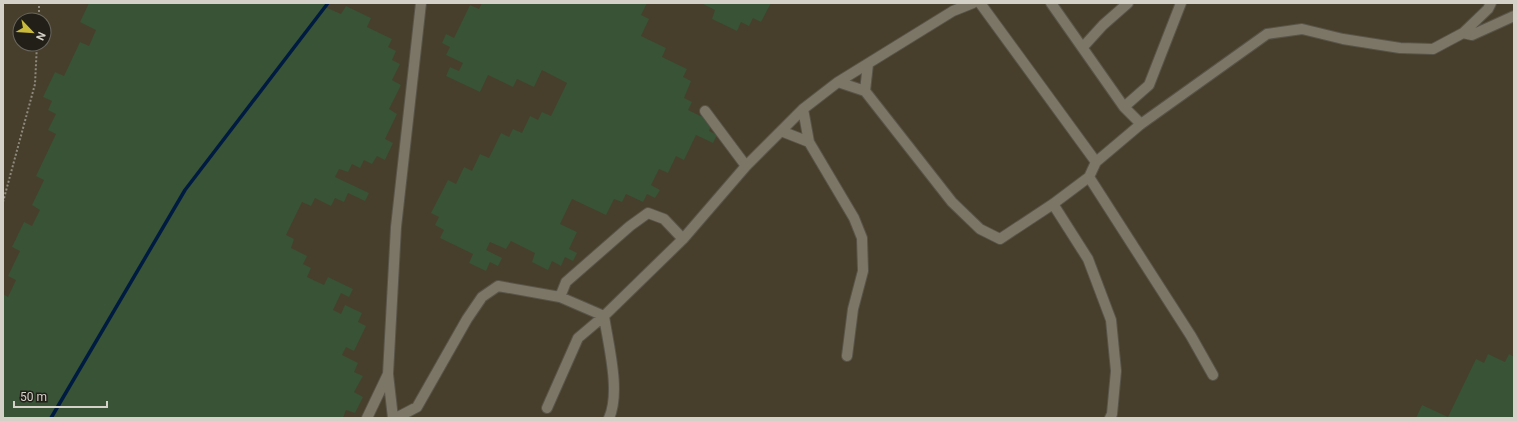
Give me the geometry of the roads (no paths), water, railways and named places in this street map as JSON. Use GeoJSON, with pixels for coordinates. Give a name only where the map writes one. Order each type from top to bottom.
{"type":"FeatureCollection","features":[{"type":"Feature","properties":{"kind":"lane"},"geometry":{"type":"LineString","coordinates":[[393,418],[388,374],[396,227],[421,3]]}},
{"type":"Feature","properties":{"kind":"lane"},"geometry":{"type":"LineString","coordinates":[[547,408],[578,338],[604,316],[683,239],[746,166],[803,109],[838,82],[953,12],[973,3]]}},
{"type":"Feature","properties":{"kind":"lane"},"geometry":{"type":"LineString","coordinates":[[980,3],[1096,162]]}},
{"type":"Feature","properties":{"kind":"lane"},"geometry":{"type":"LineString","coordinates":[[1051,3],[1124,107],[1141,124]]}},
{"type":"Feature","properties":{"kind":"lane"},"geometry":{"type":"LineString","coordinates":[[1083,47],[1128,3]]}},
{"type":"Feature","properties":{"kind":"lane"},"geometry":{"type":"LineString","coordinates":[[1124,107],[1149,85],[1181,3]]}},
{"type":"Feature","properties":{"kind":"lane"},"geometry":{"type":"LineString","coordinates":[[838,82],[865,91],[952,202],[980,229],[1000,239],[1053,204],[1089,177],[1096,162],[1141,124],[1267,34],[1302,29],[1343,39],[1400,48],[1434,49],[1463,32],[1488,9],[1491,3]]}},
{"type":"Feature","properties":{"kind":"lane"},"geometry":{"type":"LineString","coordinates":[[1463,32],[1472,35],[1514,16]]}},
{"type":"Feature","properties":{"kind":"lane"},"geometry":{"type":"LineString","coordinates":[[865,91],[868,64]]}},
{"type":"Feature","properties":{"kind":"lane"},"geometry":{"type":"LineString","coordinates":[[803,109],[809,142],[854,218],[862,238],[863,271],[853,308],[847,356]]}},
{"type":"Feature","properties":{"kind":"lane"},"geometry":{"type":"LineString","coordinates":[[705,111],[746,166]]}},
{"type":"Feature","properties":{"kind":"lane"},"geometry":{"type":"LineString","coordinates":[[781,131],[809,142]]}},
{"type":"Feature","properties":{"kind":"lane"},"geometry":{"type":"LineString","coordinates":[[1089,177],[1191,336],[1214,375]]}},
{"type":"Feature","properties":{"kind":"lane"},"geometry":{"type":"LineString","coordinates":[[1053,204],[1088,259],[1111,320],[1116,371],[1112,414],[1110,418]]}},
{"type":"Feature","properties":{"kind":"lane"},"geometry":{"type":"LineString","coordinates":[[560,297],[566,282],[630,226],[648,213],[664,219],[683,239]]}},
{"type":"Feature","properties":{"kind":"lane"},"geometry":{"type":"LineString","coordinates":[[396,418],[417,407],[466,319],[482,297],[498,286],[560,297],[604,316]]}},
{"type":"Feature","properties":{"kind":"lane"},"geometry":{"type":"LineString","coordinates":[[604,316],[614,386],[613,409],[609,418]]}},
{"type":"Feature","properties":{"kind":"lane"},"geometry":{"type":"LineString","coordinates":[[367,418],[388,374]]}},
{"type":"Feature","properties":{"kind":"waterway"},"geometry":{"type":"LineString","coordinates":[[51,418],[185,190],[328,3]]}}]}
